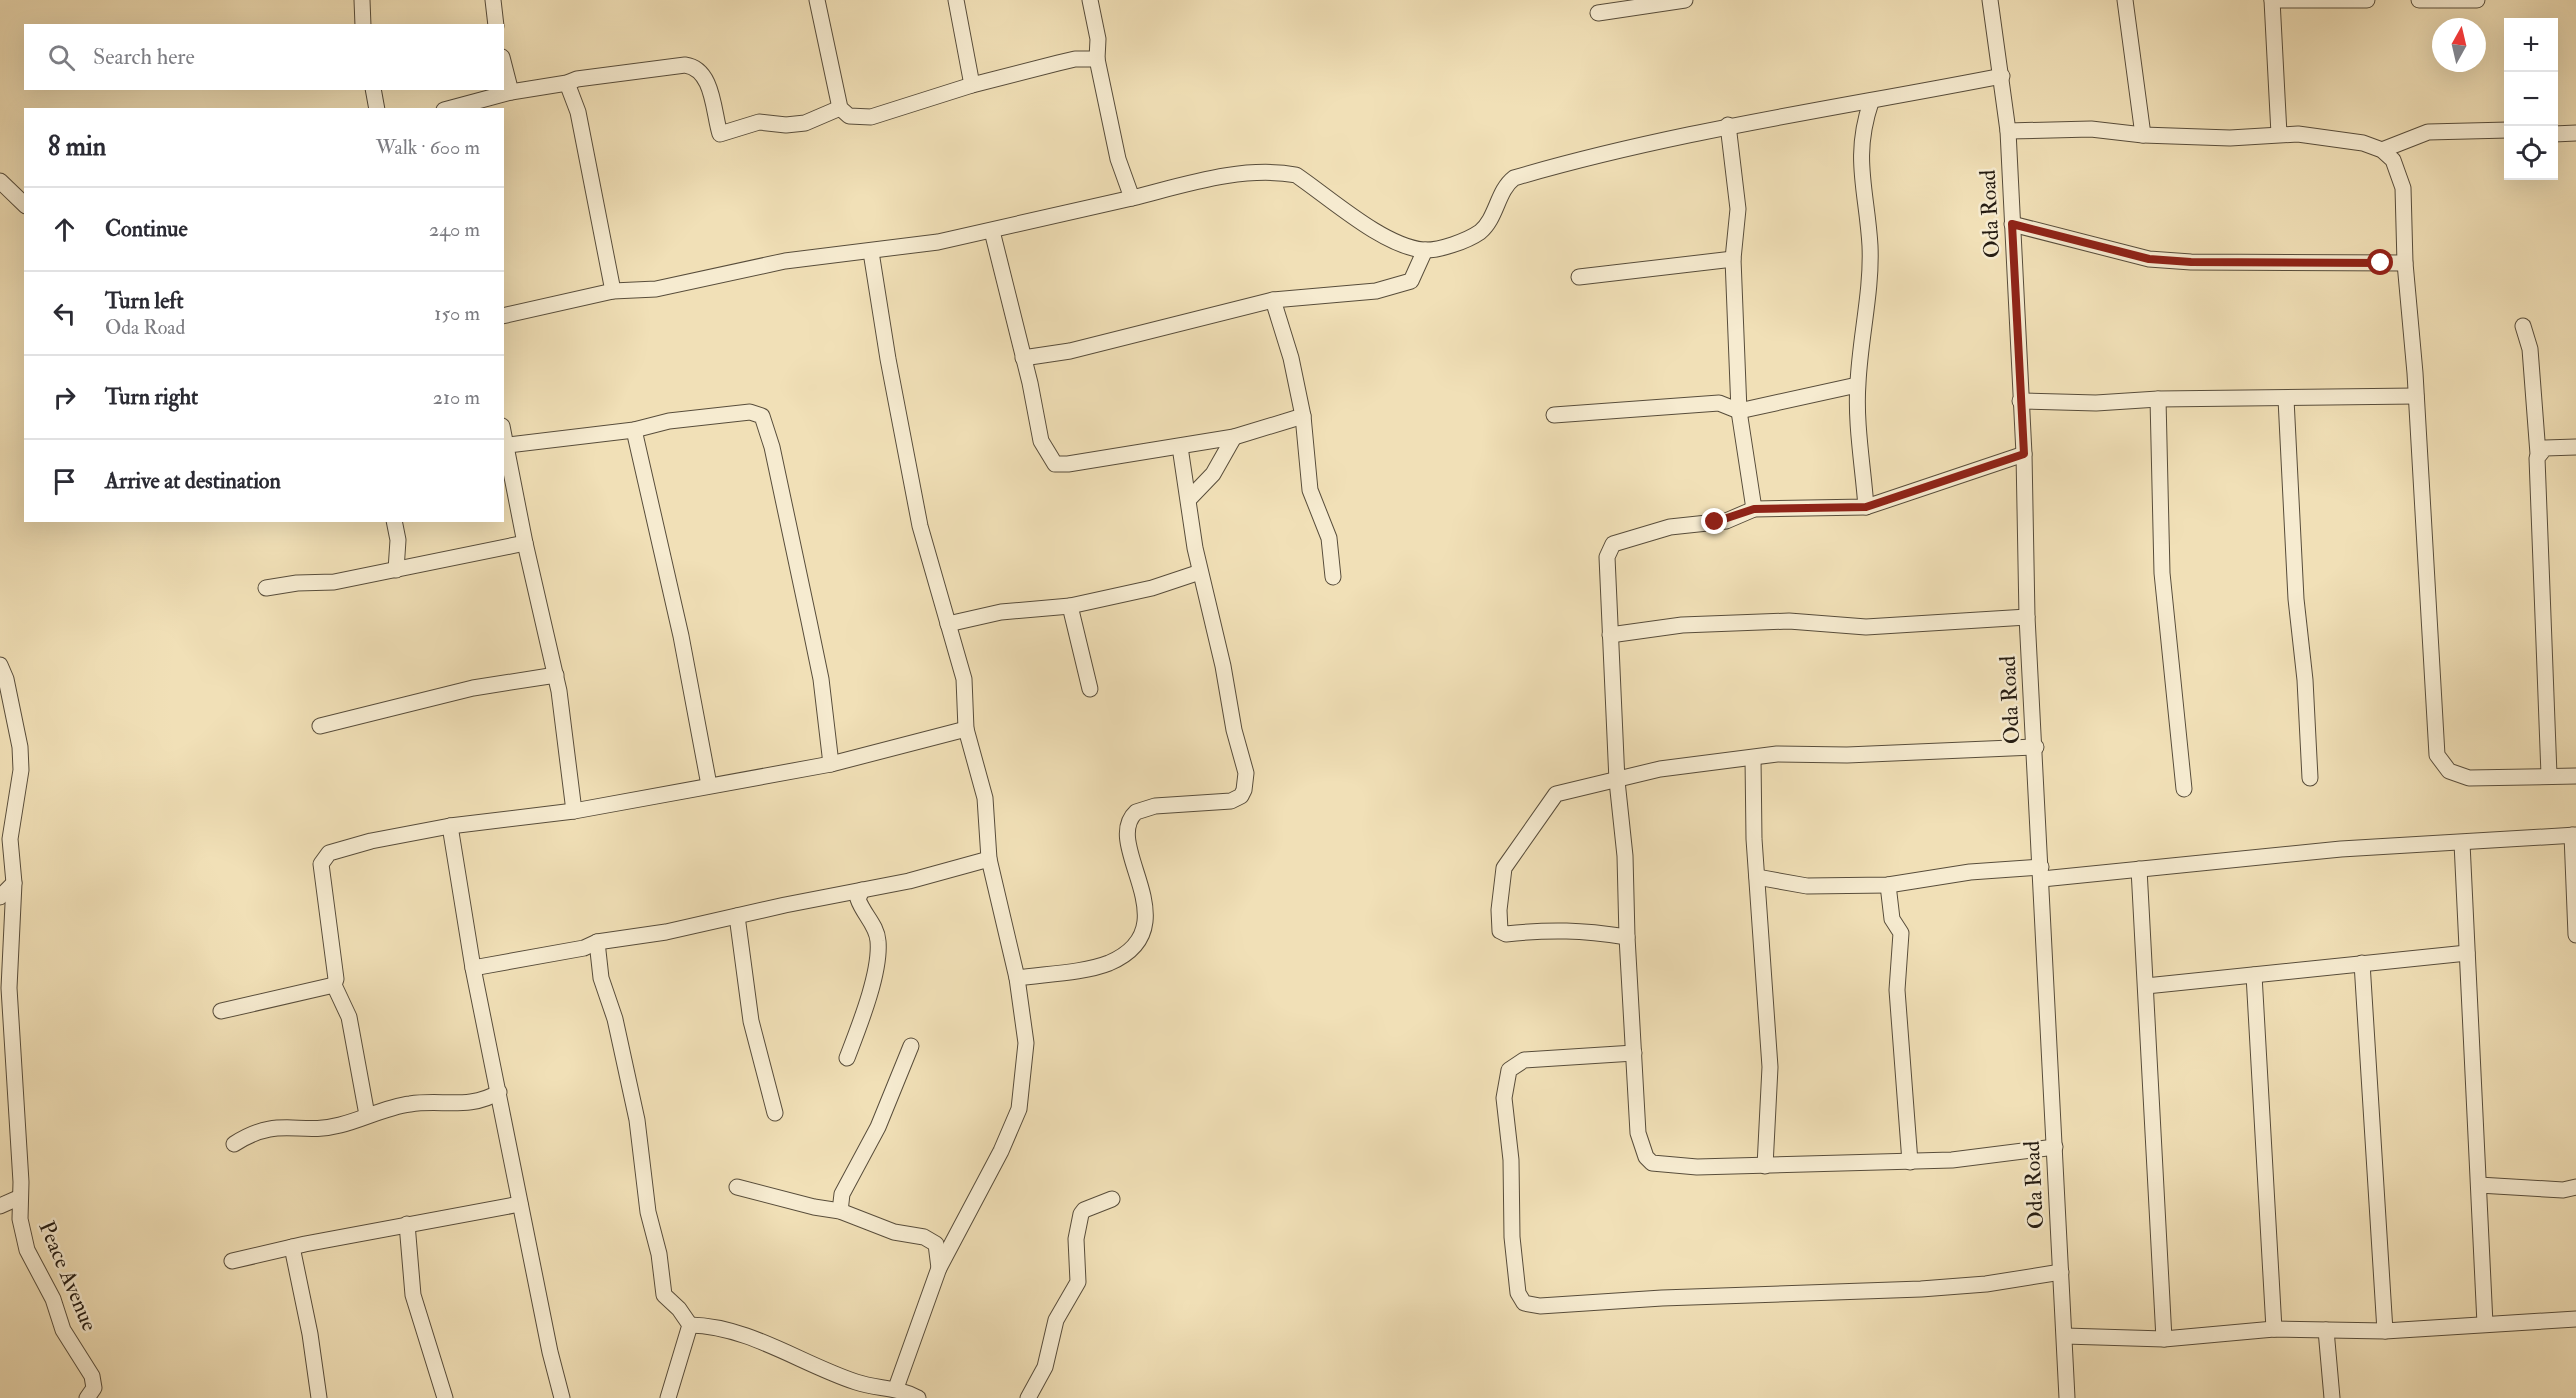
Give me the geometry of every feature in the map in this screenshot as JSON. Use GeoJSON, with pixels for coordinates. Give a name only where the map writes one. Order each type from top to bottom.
{"type":"FeatureCollection","features":[{"type":"Feature","properties":{"kind":"street"},"geometry":{"type":"LineString","coordinates":[[362,0],[363,24]]}},
{"type":"Feature","properties":{"kind":"street"},"geometry":{"type":"LineString","coordinates":[[493,0],[496,24]]}},
{"type":"Feature","properties":{"kind":"street"},"geometry":{"type":"LineString","coordinates":[[817,0],[840,108],[849,116],[871,117],[972,85],[1075,59],[1097,60]]}},
{"type":"Feature","properties":{"kind":"street"},"geometry":{"type":"LineString","coordinates":[[956,0],[972,85]]}},
{"type":"Feature","properties":{"kind":"street"},"geometry":{"type":"LineString","coordinates":[[1090,0],[1098,39],[1097,60],[1118,159],[1132,198]]}},
{"type":"Feature","properties":{"kind":"street","name":"Oda Road"},"geometry":{"type":"LineString","coordinates":[[1990,0],[2008,131],[2024,454],[2027,617],[2036,747],[2067,1398]]}},
{"type":"Feature","properties":{"kind":"street"},"geometry":{"type":"LineString","coordinates":[[2125,0],[2143,135]]}},
{"type":"Feature","properties":{"kind":"street"},"geometry":{"type":"LineString","coordinates":[[2279,134],[2272,0],[2367,0]]}},
{"type":"Feature","properties":{"kind":"street"},"geometry":{"type":"LineString","coordinates":[[2419,0],[2477,0]]}},
{"type":"Feature","properties":{"kind":"street"},"geometry":{"type":"LineString","coordinates":[[1599,13],[1679,1]]}},
{"type":"Feature","properties":{"kind":"street"},"geometry":{"type":"LineString","coordinates":[[504,65],[511,92]]}},
{"type":"Feature","properties":{"kind":"street"},"geometry":{"type":"LineString","coordinates":[[451,108],[511,92],[567,83],[577,79],[693,66],[699,71],[709,89],[720,134],[759,122],[786,125],[805,123],[840,108]]}},
{"type":"Feature","properties":{"kind":"street"},"geometry":{"type":"LineString","coordinates":[[504,316],[613,291],[656,289],[785,261],[872,252],[992,231],[1194,183],[1276,172],[1296,176],[1401,245],[1425,250],[1449,245],[1480,231],[1492,217],[1504,189],[1514,178],[1728,125],[1871,102],[2002,76]]}},
{"type":"Feature","properties":{"kind":"street"},"geometry":{"type":"LineString","coordinates":[[567,83],[578,112],[613,291]]}},
{"type":"Feature","properties":{"kind":"street"},"geometry":{"type":"LineString","coordinates":[[373,90],[377,108]]}},
{"type":"Feature","properties":{"kind":"street"},"geometry":{"type":"LineString","coordinates":[[1866,507],[1857,385],[1870,246],[1860,171],[1860,146],[1863,126],[1871,102]]}},
{"type":"Feature","properties":{"kind":"street"},"geometry":{"type":"LineString","coordinates":[[1728,125],[1738,209],[1733,259],[1739,411],[1754,509]]}},
{"type":"Feature","properties":{"kind":"street"},"geometry":{"type":"LineString","coordinates":[[2008,131],[2091,129],[2143,135],[2230,138],[2279,134],[2348,140],[2382,150],[2393,160],[2403,188],[2405,263],[2416,396],[2437,754],[2449,771],[2469,778],[2576,776]]}},
{"type":"Feature","properties":{"kind":"street"},"geometry":{"type":"LineString","coordinates":[[2382,150],[2428,132],[2504,130]]}},
{"type":"Feature","properties":{"kind":"street"},"geometry":{"type":"LineString","coordinates":[[2558,134],[2576,133]]}},
{"type":"Feature","properties":{"kind":"street"},"geometry":{"type":"LineString","coordinates":[[0,180],[24,204]]}},
{"type":"Feature","properties":{"kind":"street"},"geometry":{"type":"LineString","coordinates":[[2012,224],[2149,259],[2191,262],[2405,263]]}},
{"type":"Feature","properties":{"kind":"street"},"geometry":{"type":"LineString","coordinates":[[992,231],[1041,441],[1055,464],[1068,464],[1234,437],[1303,416]]}},
{"type":"Feature","properties":{"kind":"street"},"geometry":{"type":"LineString","coordinates":[[1023,358],[1070,351],[1274,300],[1376,291],[1411,281],[1425,250]]}},
{"type":"Feature","properties":{"kind":"street"},"geometry":{"type":"LineString","coordinates":[[872,252],[888,359],[920,526],[964,679],[966,729],[985,798],[989,859],[1017,978],[1026,1043],[1019,1109],[1000,1151],[939,1268],[896,1388]]}},
{"type":"Feature","properties":{"kind":"street"},"geometry":{"type":"LineString","coordinates":[[1579,277],[1733,259]]}},
{"type":"Feature","properties":{"kind":"street"},"geometry":{"type":"LineString","coordinates":[[1274,300],[1291,358],[1303,416],[1310,490],[1329,538],[1333,578]]}},
{"type":"Feature","properties":{"kind":"street"},"geometry":{"type":"LineString","coordinates":[[2523,326],[2530,349],[2538,454],[2541,611],[2549,775]]}},
{"type":"Feature","properties":{"kind":"street"},"geometry":{"type":"LineString","coordinates":[[1554,415],[1719,403],[1739,411],[1857,385]]}},
{"type":"Feature","properties":{"kind":"street"},"geometry":{"type":"LineString","coordinates":[[2020,400],[2096,403],[2158,399],[2416,396]]}},
{"type":"Feature","properties":{"kind":"street"},"geometry":{"type":"LineString","coordinates":[[2158,399],[2162,573],[2184,789]]}},
{"type":"Feature","properties":{"kind":"street"},"geometry":{"type":"LineString","coordinates":[[2286,399],[2296,599],[2305,680],[2310,778]]}},
{"type":"Feature","properties":{"kind":"street"},"geometry":{"type":"LineString","coordinates":[[508,445],[634,430],[669,421],[750,412],[762,416],[772,447],[812,632],[831,764]]}},
{"type":"Feature","properties":{"kind":"street"},"geometry":{"type":"LineString","coordinates":[[634,430],[681,636],[709,785]]}},
{"type":"Feature","properties":{"kind":"street"},"geometry":{"type":"LineString","coordinates":[[504,432],[525,543],[556,675],[574,811]]}},
{"type":"Feature","properties":{"kind":"street"},"geometry":{"type":"LineString","coordinates":[[1188,499],[1213,474],[1234,437]]}},
{"type":"Feature","properties":{"kind":"street"},"geometry":{"type":"LineString","coordinates":[[1017,978],[1106,964],[1130,951],[1147,914],[1127,840],[1128,827],[1136,812],[1155,806],[1231,801],[1241,796],[1244,790],[1244,762],[1234,729],[1223,666],[1200,572],[1180,447]]}},
{"type":"Feature","properties":{"kind":"street"},"geometry":{"type":"LineString","coordinates":[[2538,454],[2550,447],[2576,447]]}},
{"type":"Feature","properties":{"kind":"street"},"geometry":{"type":"LineString","coordinates":[[2024,454],[1866,507],[1754,509],[1726,521],[1670,527],[1613,544],[1607,557],[1610,635],[1617,782],[1625,856],[1638,1133],[1647,1157],[1652,1163],[1697,1167],[1910,1162],[1952,1160],[2055,1147]]}},
{"type":"Feature","properties":{"kind":"street"},"geometry":{"type":"LineString","coordinates":[[394,522],[397,534],[396,562]]}},
{"type":"Feature","properties":{"kind":"street"},"geometry":{"type":"LineString","coordinates":[[266,588],[297,583],[334,582],[396,562],[412,565],[525,543]]}},
{"type":"Feature","properties":{"kind":"street"},"geometry":{"type":"LineString","coordinates":[[948,624],[1001,612],[1070,606],[1152,588],[1200,572]]}},
{"type":"Feature","properties":{"kind":"street"},"geometry":{"type":"LineString","coordinates":[[1070,606],[1090,688]]}},
{"type":"Feature","properties":{"kind":"street"},"geometry":{"type":"LineString","coordinates":[[1610,635],[1682,625],[1789,621],[1866,627],[2027,617]]}},
{"type":"Feature","properties":{"kind":"street","name":"Peace Avenue"},"geometry":{"type":"LineString","coordinates":[[0,665],[6,679],[20,747],[20,789],[10,839],[14,883],[6,1056],[16,1078],[21,1182],[18,1198],[27,1250],[53,1299],[63,1330],[92,1376],[94,1388],[87,1398]]}},
{"type":"Feature","properties":{"kind":"street"},"geometry":{"type":"LineString","coordinates":[[320,726],[473,688],[556,675]]}},
{"type":"Feature","properties":{"kind":"street"},"geometry":{"type":"LineString","coordinates":[[367,1115],[349,1017],[334,985],[336,979],[321,864],[324,857],[371,841],[450,826],[574,811],[831,764],[966,729]]}},
{"type":"Feature","properties":{"kind":"street"},"geometry":{"type":"LineString","coordinates":[[1627,937],[1554,928],[1506,934],[1500,931],[1499,918],[1504,868],[1549,801],[1560,793],[1617,782],[1660,769],[1777,754],[1847,755],[2036,747]]}},
{"type":"Feature","properties":{"kind":"street"},"geometry":{"type":"LineString","coordinates":[[1753,758],[1757,877],[1770,1067],[1766,1166]]}},
{"type":"Feature","properties":{"kind":"street"},"geometry":{"type":"LineString","coordinates":[[450,826],[473,968],[550,1352],[562,1398]]}},
{"type":"Feature","properties":{"kind":"street"},"geometry":{"type":"LineString","coordinates":[[1757,877],[1807,886],[1888,885],[1970,872],[2042,873],[2139,869],[2341,849],[2574,835],[2576,935]]}},
{"type":"Feature","properties":{"kind":"street"},"geometry":{"type":"LineString","coordinates":[[2462,843],[2485,1324]]}},
{"type":"Feature","properties":{"kind":"street"},"geometry":{"type":"LineString","coordinates":[[473,968],[584,948],[597,942],[666,932],[936,875],[989,859]]}},
{"type":"Feature","properties":{"kind":"street"},"geometry":{"type":"LineString","coordinates":[[2139,869],[2164,1339]]}},
{"type":"Feature","properties":{"kind":"street"},"geometry":{"type":"LineString","coordinates":[[0,897],[14,883]]}},
{"type":"Feature","properties":{"kind":"street"},"geometry":{"type":"LineString","coordinates":[[1888,885],[1892,919],[1901,933],[1897,990],[1910,1162]]}},
{"type":"Feature","properties":{"kind":"street"},"geometry":{"type":"LineString","coordinates":[[847,1058],[867,1005],[877,952],[878,940],[873,926],[858,899],[862,890]]}},
{"type":"Feature","properties":{"kind":"street"},"geometry":{"type":"LineString","coordinates":[[0,916],[5,919],[11,933]]}},
{"type":"Feature","properties":{"kind":"street"},"geometry":{"type":"LineString","coordinates":[[737,916],[751,1022],[775,1113]]}},
{"type":"Feature","properties":{"kind":"street"},"geometry":{"type":"LineString","coordinates":[[597,942],[602,978],[615,1019],[637,1120],[648,1212],[659,1254],[664,1295],[679,1309],[690,1325],[730,1330],[857,1382],[896,1388],[918,1398]]}},
{"type":"Feature","properties":{"kind":"street"},"geometry":{"type":"LineString","coordinates":[[2146,986],[2467,953]]}},
{"type":"Feature","properties":{"kind":"street"},"geometry":{"type":"LineString","coordinates":[[2362,963],[2385,1331]]}},
{"type":"Feature","properties":{"kind":"street"},"geometry":{"type":"LineString","coordinates":[[2254,975],[2274,1329]]}},
{"type":"Feature","properties":{"kind":"street"},"geometry":{"type":"LineString","coordinates":[[221,1011],[334,985]]}},
{"type":"Feature","properties":{"kind":"street"},"geometry":{"type":"LineString","coordinates":[[840,1211],[842,1194],[878,1127],[911,1046]]}},
{"type":"Feature","properties":{"kind":"street"},"geometry":{"type":"LineString","coordinates":[[1634,1053],[1524,1060],[1509,1070],[1504,1098],[1511,1160],[1512,1237],[1518,1293],[1524,1303],[1540,1306],[1662,1298],[1921,1289],[1986,1284],[2061,1272]]}},
{"type":"Feature","properties":{"kind":"street"},"geometry":{"type":"LineString","coordinates":[[234,1144],[246,1136],[278,1126],[323,1128],[342,1125],[367,1115],[413,1103],[468,1104],[487,1099],[499,1092]]}},
{"type":"Feature","properties":{"kind":"street"},"geometry":{"type":"LineString","coordinates":[[2479,1185],[2563,1190],[2576,1187]]}},
{"type":"Feature","properties":{"kind":"street"},"geometry":{"type":"LineString","coordinates":[[737,1187],[814,1207],[840,1211],[894,1232],[930,1240],[936,1244],[939,1268]]}},
{"type":"Feature","properties":{"kind":"street"},"geometry":{"type":"LineString","coordinates":[[0,1206],[18,1198]]}},
{"type":"Feature","properties":{"kind":"street"},"geometry":{"type":"LineString","coordinates":[[1028,1398],[1045,1367],[1056,1320],[1078,1282],[1076,1239],[1081,1214],[1084,1210],[1112,1198]]}},
{"type":"Feature","properties":{"kind":"street"},"geometry":{"type":"LineString","coordinates":[[232,1261],[407,1224],[520,1204]]}},
{"type":"Feature","properties":{"kind":"street"},"geometry":{"type":"LineString","coordinates":[[407,1224],[413,1295],[445,1398]]}},
{"type":"Feature","properties":{"kind":"street"},"geometry":{"type":"LineString","coordinates":[[292,1247],[310,1334],[319,1398]]}},
{"type":"Feature","properties":{"kind":"street"},"geometry":{"type":"LineString","coordinates":[[2065,1336],[2164,1339],[2274,1329],[2385,1331],[2576,1319]]}},
{"type":"Feature","properties":{"kind":"street"},"geometry":{"type":"LineString","coordinates":[[668,1398],[690,1325]]}},
{"type":"Feature","properties":{"kind":"street"},"geometry":{"type":"LineString","coordinates":[[2326,1330],[2332,1398]]}},
{"type":"Feature","properties":{"kind":"route"},"geometry":{"type":"LineString","coordinates":[[1715,522],[1726,521],[1754,509],[1796,509],[1812,506],[1822,508],[1866,507],[2024,454],[2012,224],[2149,259],[2191,262],[2381,263]]}}]}
